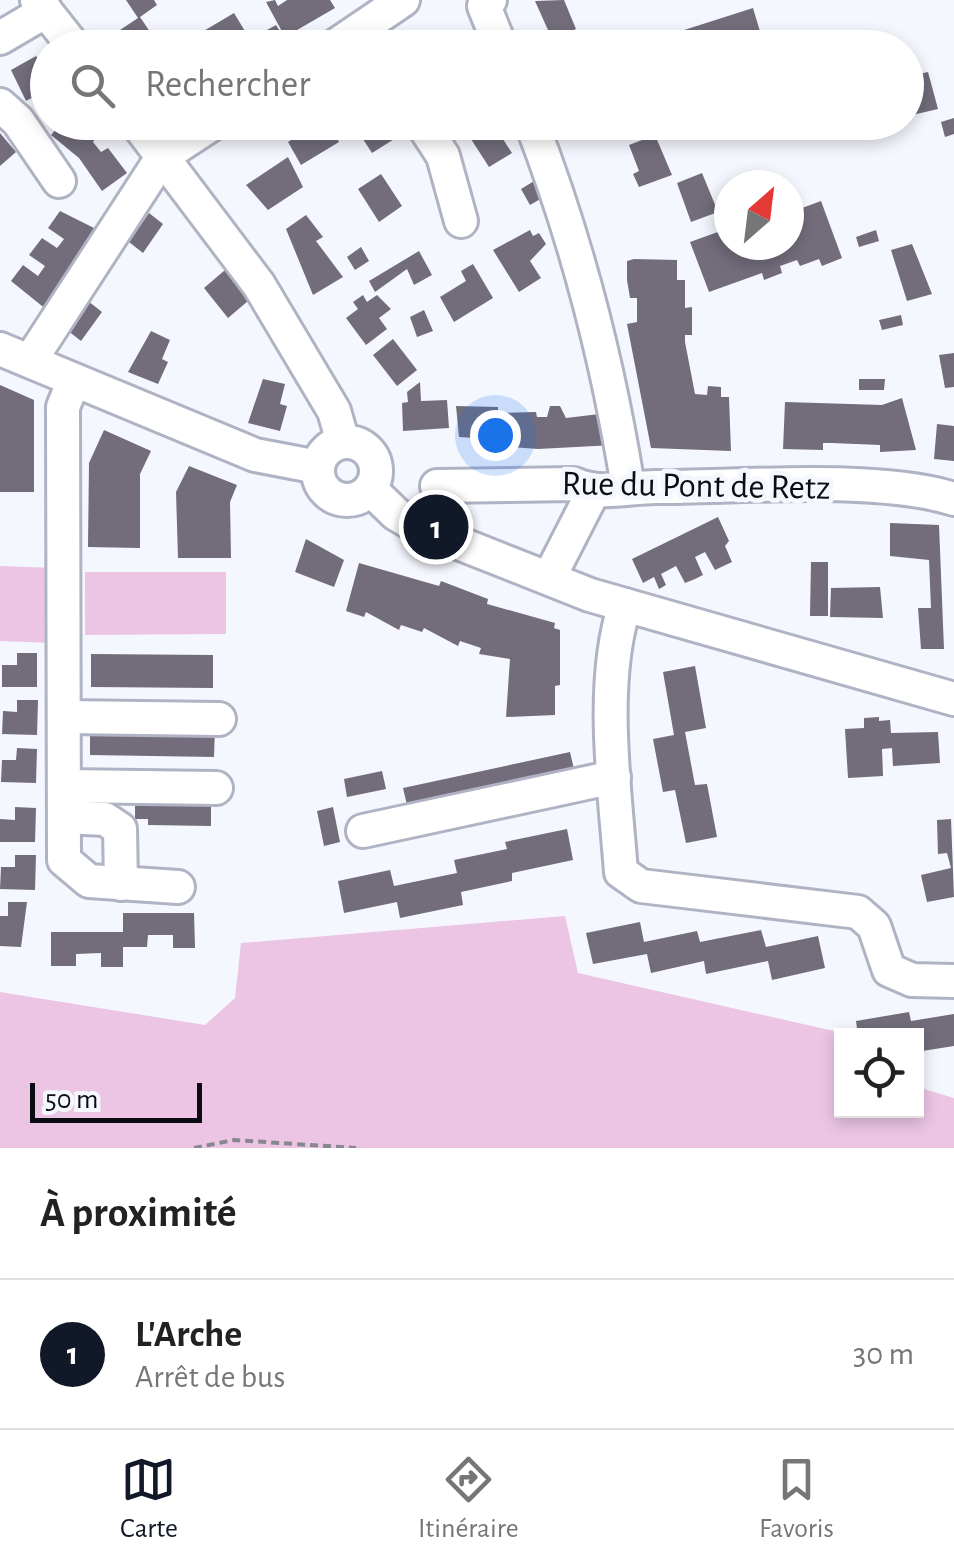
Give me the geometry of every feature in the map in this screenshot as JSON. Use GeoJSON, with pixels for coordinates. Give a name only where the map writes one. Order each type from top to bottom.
{"type":"FeatureCollection","features":[{"type":"Feature","properties":{"kind":"street"},"geometry":{"type":"LineString","coordinates":[[375,30],[404,0]]}},
{"type":"Feature","properties":{"kind":"street"},"geometry":{"type":"LineString","coordinates":[[490,0],[484,6],[494,30]]}},
{"type":"Feature","properties":{"kind":"street"},"geometry":{"type":"LineString","coordinates":[[0,38],[42,6],[61,30]]}},
{"type":"Feature","properties":{"kind":"street"},"geometry":{"type":"LineString","coordinates":[[0,105],[30,139]]}},
{"type":"Feature","properties":{"kind":"street"},"geometry":{"type":"LineString","coordinates":[[31,140],[59,181]]}},
{"type":"Feature","properties":{"kind":"street"},"geometry":{"type":"LineString","coordinates":[[150,140],[259,284],[334,411],[343,442]]}},
{"type":"Feature","properties":{"kind":"street"},"geometry":{"type":"LineString","coordinates":[[187,140],[162,156],[15,355],[255,455],[318,467]]}},
{"type":"Feature","properties":{"kind":"street"},"geometry":{"type":"LineString","coordinates":[[433,140],[443,156],[461,221]]}},
{"type":"Feature","properties":{"kind":"street"},"geometry":{"type":"LineString","coordinates":[[538,140],[561,202],[605,356],[628,487]]}},
{"type":"Feature","properties":{"kind":"street"},"geometry":{"type":"LineString","coordinates":[[74,380],[63,407],[64,860],[89,881],[178,887]]}},
{"type":"Feature","properties":{"kind":"street"},"geometry":{"type":"LineString","coordinates":[[343,442],[353,442],[370,452],[376,471],[370,489],[354,499],[336,497],[322,485],[318,467],[326,450],[343,442]]}},
{"type":"Feature","properties":{"kind":"street","name":"Rue du Pont de Retz"},"geometry":{"type":"LineString","coordinates":[[437,486],[574,484],[593,492],[628,487],[883,488],[954,499]]}},
{"type":"Feature","properties":{"kind":"street"},"geometry":{"type":"LineString","coordinates":[[370,489],[396,514],[418,526],[549,578],[625,605],[954,700]]}},
{"type":"Feature","properties":{"kind":"street"},"geometry":{"type":"LineString","coordinates":[[549,578],[593,492]]}},
{"type":"Feature","properties":{"kind":"street"},"geometry":{"type":"LineString","coordinates":[[625,605],[616,633],[614,777],[621,872],[641,886],[858,912],[874,926],[889,970],[912,980],[954,981]]}},
{"type":"Feature","properties":{"kind":"street"},"geometry":{"type":"LineString","coordinates":[[64,717],[219,719]]}},
{"type":"Feature","properties":{"kind":"street"},"geometry":{"type":"LineString","coordinates":[[362,831],[614,777]]}},
{"type":"Feature","properties":{"kind":"street"},"geometry":{"type":"LineString","coordinates":[[64,801],[216,788]]}},
{"type":"Feature","properties":{"kind":"street"},"geometry":{"type":"LineString","coordinates":[[64,801],[120,828],[121,884]]}},
{"type":"Feature","properties":{"kind":"path"},"geometry":{"type":"LineString","coordinates":[[194,1148],[234,1140],[356,1148]]}},
{"type":"Feature","properties":{"kind":"shaded area"},"geometry":{"type":"Polygon","coordinates":[[[0,566],[54,568],[52,643],[0,641],[0,566]]]}},
{"type":"Feature","properties":{"kind":"shaded area"},"geometry":{"type":"Polygon","coordinates":[[[85,572],[226,572],[226,634],[85,635],[85,572]]]}},
{"type":"Feature","properties":{"kind":"shaded area"},"geometry":{"type":"Polygon","coordinates":[[[565,916],[578,973],[834,1031],[834,1118],[924,1118],[924,1089],[954,1098],[954,1148],[0,1148],[0,992],[205,1025],[235,998],[241,943],[565,916]]]}},
{"type":"Feature","properties":{"kind":"building"},"geometry":{"type":"Polygon","coordinates":[[[126,0],[154,0],[157,5],[140,17],[149,30],[120,30],[138,18],[126,0]]]}},
{"type":"Feature","properties":{"kind":"building"},"geometry":{"type":"Polygon","coordinates":[[[275,0],[278,6],[287,0],[330,0],[335,8],[297,30],[281,30],[266,2],[275,0]]]}},
{"type":"Feature","properties":{"kind":"building"},"geometry":{"type":"Polygon","coordinates":[[[564,0],[576,29],[548,30],[535,1],[564,0]]]}},
{"type":"Feature","properties":{"kind":"building"},"geometry":{"type":"Polygon","coordinates":[[[753,8],[760,30],[684,30],[753,8]]]}},
{"type":"Feature","properties":{"kind":"building"},"geometry":{"type":"Polygon","coordinates":[[[234,13],[244,30],[205,30],[234,13]]]}},
{"type":"Feature","properties":{"kind":"building"},"geometry":{"type":"Polygon","coordinates":[[[30,59],[30,99],[26,101],[11,70],[30,59]]]}},
{"type":"Feature","properties":{"kind":"building"},"geometry":{"type":"Polygon","coordinates":[[[928,72],[938,109],[924,112],[924,73],[928,72]]]}},
{"type":"Feature","properties":{"kind":"building"},"geometry":{"type":"Polygon","coordinates":[[[954,118],[954,134],[945,137],[941,122],[954,118]]]}},
{"type":"Feature","properties":{"kind":"building"},"geometry":{"type":"Polygon","coordinates":[[[0,133],[16,152],[0,166],[0,133]]]}},
{"type":"Feature","properties":{"kind":"building"},"geometry":{"type":"Polygon","coordinates":[[[57,140],[94,140],[101,152],[108,148],[127,173],[102,191],[79,158],[57,140]]]}},
{"type":"Feature","properties":{"kind":"building"},"geometry":{"type":"Polygon","coordinates":[[[338,140],[339,142],[301,165],[288,142],[338,140]]]}},
{"type":"Feature","properties":{"kind":"building"},"geometry":{"type":"Polygon","coordinates":[[[364,140],[393,140],[372,153],[364,140]]]}},
{"type":"Feature","properties":{"kind":"building"},"geometry":{"type":"Polygon","coordinates":[[[472,140],[504,140],[512,153],[489,167],[472,140]]]}},
{"type":"Feature","properties":{"kind":"building"},"geometry":{"type":"Polygon","coordinates":[[[657,140],[672,175],[639,187],[633,174],[639,171],[629,145],[657,140]]]}},
{"type":"Feature","properties":{"kind":"building"},"geometry":{"type":"Polygon","coordinates":[[[288,157],[303,187],[268,210],[246,185],[288,157]]]}},
{"type":"Feature","properties":{"kind":"building"},"geometry":{"type":"Polygon","coordinates":[[[702,173],[714,202],[714,213],[691,222],[677,183],[702,173]]]}},
{"type":"Feature","properties":{"kind":"building"},"geometry":{"type":"Polygon","coordinates":[[[381,174],[402,206],[379,222],[358,189],[381,174]]]}},
{"type":"Feature","properties":{"kind":"building"},"geometry":{"type":"Polygon","coordinates":[[[544,175],[551,193],[530,205],[521,189],[544,175]]]}},
{"type":"Feature","properties":{"kind":"building"},"geometry":{"type":"Polygon","coordinates":[[[821,201],[842,258],[822,266],[819,259],[800,266],[797,260],[804,260],[804,207],[821,201]]]}},
{"type":"Feature","properties":{"kind":"building"},"geometry":{"type":"Polygon","coordinates":[[[60,211],[100,231],[47,310],[11,281],[23,265],[38,276],[45,266],[29,255],[42,238],[57,248],[64,239],[48,228],[60,211]]]}},
{"type":"Feature","properties":{"kind":"building"},"geometry":{"type":"Polygon","coordinates":[[[149,213],[163,224],[143,253],[129,242],[149,213]]]}},
{"type":"Feature","properties":{"kind":"building"},"geometry":{"type":"Polygon","coordinates":[[[306,215],[323,237],[316,241],[343,277],[313,295],[286,229],[306,215]]]}},
{"type":"Feature","properties":{"kind":"building"},"geometry":{"type":"Polygon","coordinates":[[[530,230],[533,236],[539,233],[546,244],[530,261],[541,278],[519,292],[493,250],[530,230]]]}},
{"type":"Feature","properties":{"kind":"building"},"geometry":{"type":"Polygon","coordinates":[[[876,230],[879,241],[859,247],[856,237],[876,230]]]}},
{"type":"Feature","properties":{"kind":"building"},"geometry":{"type":"Polygon","coordinates":[[[714,233],[714,260],[797,260],[780,266],[782,273],[764,280],[762,273],[709,292],[690,242],[714,233]]]}},
{"type":"Feature","properties":{"kind":"building"},"geometry":{"type":"Polygon","coordinates":[[[912,244],[932,294],[907,301],[891,250],[912,244]]]}},
{"type":"Feature","properties":{"kind":"building"},"geometry":{"type":"Polygon","coordinates":[[[361,247],[369,261],[355,270],[347,257],[361,247]]]}},
{"type":"Feature","properties":{"kind":"building"},"geometry":{"type":"Polygon","coordinates":[[[419,251],[432,275],[414,285],[407,269],[375,292],[369,281],[419,251]]]}},
{"type":"Feature","properties":{"kind":"building"},"geometry":{"type":"Polygon","coordinates":[[[677,260],[677,280],[685,280],[685,308],[692,307],[692,335],[685,335],[685,342],[695,394],[707,395],[708,386],[721,387],[721,397],[729,397],[731,451],[651,448],[627,324],[637,322],[637,298],[630,298],[627,280],[627,261],[677,260]]]}},
{"type":"Feature","properties":{"kind":"building"},"geometry":{"type":"Polygon","coordinates":[[[473,264],[493,298],[454,322],[440,297],[466,281],[461,271],[473,264]]]}},
{"type":"Feature","properties":{"kind":"building"},"geometry":{"type":"Polygon","coordinates":[[[225,270],[248,301],[228,318],[204,288],[225,270]]]}},
{"type":"Feature","properties":{"kind":"building"},"geometry":{"type":"Polygon","coordinates":[[[363,295],[367,302],[377,295],[391,309],[379,318],[387,329],[366,345],[346,318],[358,309],[353,302],[363,295]]]}},
{"type":"Feature","properties":{"kind":"building"},"geometry":{"type":"Polygon","coordinates":[[[88,301],[102,312],[81,341],[67,330],[88,301]]]}},
{"type":"Feature","properties":{"kind":"building"},"geometry":{"type":"Polygon","coordinates":[[[424,310],[433,331],[417,337],[410,317],[424,310]]]}},
{"type":"Feature","properties":{"kind":"building"},"geometry":{"type":"Polygon","coordinates":[[[901,315],[903,325],[882,330],[879,320],[901,315]]]}},
{"type":"Feature","properties":{"kind":"building"},"geometry":{"type":"Polygon","coordinates":[[[151,331],[170,340],[162,359],[168,362],[158,384],[128,372],[151,331]]]}},
{"type":"Feature","properties":{"kind":"building"},"geometry":{"type":"Polygon","coordinates":[[[393,339],[417,370],[397,386],[373,355],[393,339]]]}},
{"type":"Feature","properties":{"kind":"building"},"geometry":{"type":"Polygon","coordinates":[[[954,353],[954,387],[945,388],[939,355],[954,353]]]}},
{"type":"Feature","properties":{"kind":"building"},"geometry":{"type":"Polygon","coordinates":[[[263,379],[285,384],[280,404],[287,406],[280,431],[248,423],[263,379]]]}},
{"type":"Feature","properties":{"kind":"building"},"geometry":{"type":"Polygon","coordinates":[[[859,379],[885,379],[884,390],[859,390],[859,379]]]}},
{"type":"Feature","properties":{"kind":"building"},"geometry":{"type":"Polygon","coordinates":[[[420,382],[421,401],[447,400],[449,428],[403,431],[402,403],[408,402],[407,392],[420,382]]]}},
{"type":"Feature","properties":{"kind":"building"},"geometry":{"type":"Polygon","coordinates":[[[0,385],[34,400],[34,492],[0,492],[0,385]]]}},
{"type":"Feature","properties":{"kind":"building"},"geometry":{"type":"Polygon","coordinates":[[[902,398],[916,450],[880,452],[880,445],[832,443],[823,443],[823,450],[783,449],[785,402],[882,405],[902,398]]]}},
{"type":"Feature","properties":{"kind":"building"},"geometry":{"type":"Polygon","coordinates":[[[456,406],[498,407],[498,413],[536,412],[537,417],[547,417],[550,406],[560,406],[566,418],[608,413],[614,445],[538,449],[500,446],[500,438],[474,442],[475,438],[459,437],[456,406]]]}},
{"type":"Feature","properties":{"kind":"building"},"geometry":{"type":"Polygon","coordinates":[[[937,424],[954,426],[954,461],[934,459],[937,424]]]}},
{"type":"Feature","properties":{"kind":"building"},"geometry":{"type":"Polygon","coordinates":[[[104,430],[151,451],[140,474],[140,548],[88,547],[89,463],[104,430]]]}},
{"type":"Feature","properties":{"kind":"building"},"geometry":{"type":"Polygon","coordinates":[[[189,466],[237,485],[230,502],[231,558],[178,558],[176,492],[189,466]]]}},
{"type":"Feature","properties":{"kind":"building"},"geometry":{"type":"Polygon","coordinates":[[[718,517],[729,541],[725,546],[732,562],[715,570],[705,552],[695,557],[703,575],[695,579],[685,583],[676,566],[661,574],[666,585],[659,589],[654,577],[643,583],[632,559],[718,517]]]}},
{"type":"Feature","properties":{"kind":"building"},"geometry":{"type":"Polygon","coordinates":[[[890,523],[939,525],[944,649],[921,649],[918,608],[931,608],[929,560],[890,556],[890,523]]]}},
{"type":"Feature","properties":{"kind":"building"},"geometry":{"type":"Polygon","coordinates":[[[306,539],[344,560],[334,587],[295,572],[306,539]]]}},
{"type":"Feature","properties":{"kind":"building"},"geometry":{"type":"Polygon","coordinates":[[[811,562],[828,562],[828,616],[810,616],[811,562]]]}},
{"type":"Feature","properties":{"kind":"building"},"geometry":{"type":"Polygon","coordinates":[[[359,563],[439,586],[441,581],[488,599],[487,604],[555,623],[554,628],[560,630],[560,685],[555,686],[555,715],[506,717],[510,659],[479,654],[481,648],[460,641],[458,646],[424,628],[422,632],[401,625],[399,630],[366,612],[364,617],[346,611],[359,563]]]}},
{"type":"Feature","properties":{"kind":"building"},"geometry":{"type":"Polygon","coordinates":[[[880,587],[883,618],[830,617],[831,588],[880,587]]]}},
{"type":"Feature","properties":{"kind":"building"},"geometry":{"type":"Polygon","coordinates":[[[17,653],[37,653],[37,687],[2,687],[2,665],[17,665],[17,653]]]}},
{"type":"Feature","properties":{"kind":"building"},"geometry":{"type":"Polygon","coordinates":[[[91,654],[213,655],[213,688],[91,687],[91,654]]]}},
{"type":"Feature","properties":{"kind":"building"},"geometry":{"type":"Polygon","coordinates":[[[695,666],[706,728],[685,732],[695,785],[707,784],[717,837],[686,843],[675,790],[663,792],[653,739],[674,735],[663,672],[695,666]]]}},
{"type":"Feature","properties":{"kind":"building"},"geometry":{"type":"Polygon","coordinates":[[[17,700],[38,700],[37,735],[2,734],[3,711],[17,712],[17,700]]]}},
{"type":"Feature","properties":{"kind":"building"},"geometry":{"type":"Polygon","coordinates":[[[879,717],[879,721],[890,720],[891,733],[938,732],[940,763],[893,766],[892,748],[882,749],[883,776],[848,778],[845,729],[864,728],[864,718],[879,717]]]}},
{"type":"Feature","properties":{"kind":"building"},"geometry":{"type":"Polygon","coordinates":[[[90,723],[215,726],[214,757],[90,755],[90,723]]]}},
{"type":"Feature","properties":{"kind":"building"},"geometry":{"type":"Polygon","coordinates":[[[17,748],[37,749],[36,783],[1,782],[2,760],[16,760],[17,748]]]}},
{"type":"Feature","properties":{"kind":"building"},"geometry":{"type":"Polygon","coordinates":[[[570,752],[574,769],[407,805],[403,788],[570,752]]]}},
{"type":"Feature","properties":{"kind":"building"},"geometry":{"type":"Polygon","coordinates":[[[382,771],[386,789],[347,797],[344,779],[382,771]]]}},
{"type":"Feature","properties":{"kind":"building"},"geometry":{"type":"Polygon","coordinates":[[[135,792],[211,793],[211,826],[148,825],[148,819],[135,819],[135,792]]]}},
{"type":"Feature","properties":{"kind":"building"},"geometry":{"type":"Polygon","coordinates":[[[15,807],[36,808],[35,842],[0,842],[0,819],[15,820],[15,807]]]}},
{"type":"Feature","properties":{"kind":"building"},"geometry":{"type":"Polygon","coordinates":[[[333,807],[340,842],[324,846],[317,811],[333,807]]]}},
{"type":"Feature","properties":{"kind":"building"},"geometry":{"type":"Polygon","coordinates":[[[951,819],[954,897],[927,902],[921,875],[951,868],[947,853],[938,854],[937,820],[951,819]]]}},
{"type":"Feature","properties":{"kind":"building"},"geometry":{"type":"Polygon","coordinates":[[[567,829],[573,860],[512,873],[512,881],[461,892],[463,905],[400,918],[397,902],[344,913],[338,881],[390,870],[394,886],[457,873],[454,860],[507,849],[505,842],[567,829]]]}},
{"type":"Feature","properties":{"kind":"building"},"geometry":{"type":"Polygon","coordinates":[[[15,855],[36,855],[35,890],[0,889],[1,867],[15,867],[15,855]]]}},
{"type":"Feature","properties":{"kind":"building"},"geometry":{"type":"Polygon","coordinates":[[[8,902],[27,902],[21,947],[0,946],[0,916],[8,916],[8,902]]]}},
{"type":"Feature","properties":{"kind":"building"},"geometry":{"type":"Polygon","coordinates":[[[123,913],[194,913],[195,948],[173,948],[173,935],[148,935],[147,947],[123,947],[123,967],[101,967],[101,953],[76,954],[76,966],[51,966],[51,932],[123,932],[123,913]]]}},
{"type":"Feature","properties":{"kind":"building"},"geometry":{"type":"Polygon","coordinates":[[[640,922],[644,942],[697,931],[700,942],[761,930],[766,947],[818,936],[825,968],[772,980],[768,961],[706,974],[704,961],[651,973],[647,954],[593,964],[586,933],[640,922]]]}},
{"type":"Feature","properties":{"kind":"building"},"geometry":{"type":"Polygon","coordinates":[[[909,1012],[911,1021],[954,1014],[954,1046],[924,1051],[924,1028],[857,1028],[856,1021],[909,1012]]]}},
{"type":"Feature","properties":{"kind":"place","name":"L'Arche"},"geometry":{"type":"Point","coordinates":[436,527]}}]}
